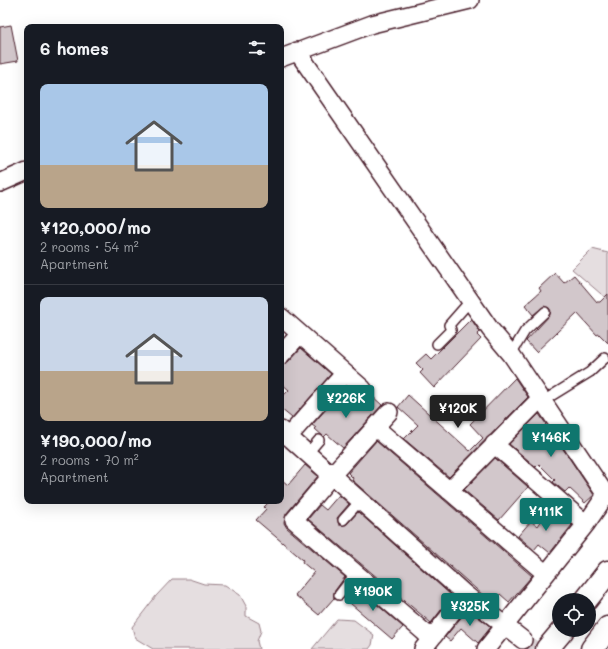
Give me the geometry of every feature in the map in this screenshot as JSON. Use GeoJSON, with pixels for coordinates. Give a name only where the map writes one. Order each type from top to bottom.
{"type":"FeatureCollection","features":[{"type":"Feature","properties":{"kind":"highway"},"geometry":{"type":"LineString","coordinates":[[592,593],[608,572]]}},
{"type":"Feature","properties":{"kind":"highway"},"geometry":{"type":"LineString","coordinates":[[592,649],[608,628]]}},
{"type":"Feature","properties":{"kind":"highway"},"geometry":{"type":"LineString","coordinates":[[547,649],[557,637]]}},
{"type":"Feature","properties":{"kind":"street"},"geometry":{"type":"LineString","coordinates":[[284,57],[372,24],[470,0]]}},
{"type":"Feature","properties":{"kind":"street"},"geometry":{"type":"LineString","coordinates":[[297,51],[490,329],[511,354],[607,495],[586,524],[545,573],[486,649]]}},
{"type":"Feature","properties":{"kind":"street"},"geometry":{"type":"LineString","coordinates":[[0,183],[24,172]]}},
{"type":"Feature","properties":{"kind":"street"},"geometry":{"type":"LineString","coordinates":[[284,320],[344,374],[363,389]]}},
{"type":"Feature","properties":{"kind":"street"},"geometry":{"type":"LineString","coordinates":[[284,352],[299,334]]}},
{"type":"Feature","properties":{"kind":"street"},"geometry":{"type":"LineString","coordinates":[[344,374],[284,434],[466,595],[504,627],[523,640]]}},
{"type":"Feature","properties":{"kind":"street"},"geometry":{"type":"LineString","coordinates":[[449,491],[494,444],[542,400]]}},
{"type":"Feature","properties":{"kind":"street"},"geometry":{"type":"LineString","coordinates":[[389,412],[331,476],[294,520],[356,574],[427,644],[466,595]]}},
{"type":"Feature","properties":{"kind":"street"},"geometry":{"type":"LineString","coordinates":[[375,427],[545,573]]}},
{"type":"Feature","properties":{"kind":"street"},"geometry":{"type":"LineString","coordinates":[[494,444],[586,524]]}},
{"type":"Feature","properties":{"kind":"lane"},"geometry":{"type":"LineString","coordinates":[[437,344],[451,330],[449,325],[471,300]]}},
{"type":"Feature","properties":{"kind":"lane"},"geometry":{"type":"LineString","coordinates":[[511,354],[525,331],[545,312]]}},
{"type":"Feature","properties":{"kind":"lane"},"geometry":{"type":"LineString","coordinates":[[542,400],[590,372],[605,358]]}},
{"type":"Feature","properties":{"kind":"lane"},"geometry":{"type":"LineString","coordinates":[[307,454],[319,440]]}},
{"type":"Feature","properties":{"kind":"lane"},"geometry":{"type":"LineString","coordinates":[[343,520],[360,501]]}},
{"type":"Feature","properties":{"kind":"lane"},"geometry":{"type":"LineString","coordinates":[[339,595],[356,574]]}},
{"type":"Feature","properties":{"kind":"shaded area"},"geometry":{"type":"Polygon","coordinates":[[[592,249],[608,253],[608,300],[572,269],[592,249]]]}},
{"type":"Feature","properties":{"kind":"shaded area"},"geometry":{"type":"Polygon","coordinates":[[[172,579],[189,579],[204,584],[225,585],[240,595],[246,606],[246,616],[259,623],[261,631],[257,641],[259,649],[153,649],[135,638],[132,627],[156,596],[172,579]]]}},
{"type":"Feature","properties":{"kind":"shaded area"},"geometry":{"type":"Polygon","coordinates":[[[337,619],[354,620],[374,635],[372,645],[369,649],[312,649],[337,619]]]}},
{"type":"Feature","properties":{"kind":"building"},"geometry":{"type":"Polygon","coordinates":[[[11,25],[18,61],[0,64],[0,27],[11,25]]]}},
{"type":"Feature","properties":{"kind":"building"},"geometry":{"type":"Polygon","coordinates":[[[555,273],[564,283],[574,275],[597,302],[600,302],[608,294],[608,343],[599,334],[597,335],[577,313],[536,352],[526,341],[549,316],[551,311],[549,308],[544,306],[533,315],[525,305],[541,291],[539,288],[555,273]]]}},
{"type":"Feature","properties":{"kind":"building"},"geometry":{"type":"Polygon","coordinates":[[[471,319],[480,332],[477,335],[481,339],[434,388],[420,373],[423,370],[416,363],[426,354],[431,359],[471,319]]]}},
{"type":"Feature","properties":{"kind":"building"},"geometry":{"type":"Polygon","coordinates":[[[301,348],[331,374],[292,418],[284,411],[284,395],[289,390],[284,386],[284,364],[288,362],[301,348]]]}},
{"type":"Feature","properties":{"kind":"building"},"geometry":{"type":"Polygon","coordinates":[[[515,378],[528,397],[449,477],[404,439],[418,425],[398,407],[408,395],[470,451],[483,438],[470,424],[515,378]]]}},
{"type":"Feature","properties":{"kind":"building"},"geometry":{"type":"Polygon","coordinates":[[[371,395],[382,405],[343,448],[327,434],[324,437],[312,425],[335,399],[340,403],[345,398],[351,404],[357,397],[366,399],[371,395]]]}},
{"type":"Feature","properties":{"kind":"building"},"geometry":{"type":"Polygon","coordinates":[[[539,414],[546,424],[545,425],[551,431],[594,495],[585,503],[569,488],[565,492],[553,482],[555,480],[539,464],[536,467],[509,444],[539,414]]]}},
{"type":"Feature","properties":{"kind":"building"},"geometry":{"type":"Polygon","coordinates":[[[376,441],[532,576],[509,602],[500,594],[492,603],[352,480],[353,478],[348,473],[376,441]]]}},
{"type":"Feature","properties":{"kind":"building"},"geometry":{"type":"Polygon","coordinates":[[[495,458],[528,487],[499,520],[464,490],[495,458]]]}},
{"type":"Feature","properties":{"kind":"building"},"geometry":{"type":"Polygon","coordinates":[[[305,465],[318,476],[286,514],[284,523],[287,528],[345,577],[334,592],[334,598],[319,615],[295,595],[314,572],[302,562],[303,560],[256,520],[266,509],[264,507],[267,504],[284,504],[284,482],[288,485],[305,465]]]}},
{"type":"Feature","properties":{"kind":"building"},"geometry":{"type":"Polygon","coordinates":[[[339,495],[349,504],[337,518],[339,525],[347,524],[358,512],[452,596],[431,623],[308,519],[320,505],[326,510],[339,495]]]}},
{"type":"Feature","properties":{"kind":"building"},"geometry":{"type":"Polygon","coordinates":[[[555,511],[572,525],[550,553],[539,544],[534,550],[518,536],[531,521],[537,526],[546,513],[551,517],[555,511]]]}},
{"type":"Feature","properties":{"kind":"building"},"geometry":{"type":"Polygon","coordinates":[[[354,585],[403,627],[392,639],[344,598],[354,585]]]}},
{"type":"Feature","properties":{"kind":"building"},"geometry":{"type":"Polygon","coordinates":[[[468,609],[491,627],[478,643],[461,628],[450,641],[445,637],[468,609]]]}},
{"type":"Feature","properties":{"kind":"tunnel"},"geometry":{"type":"LineString","coordinates":[[523,640],[533,649]]}}]}
